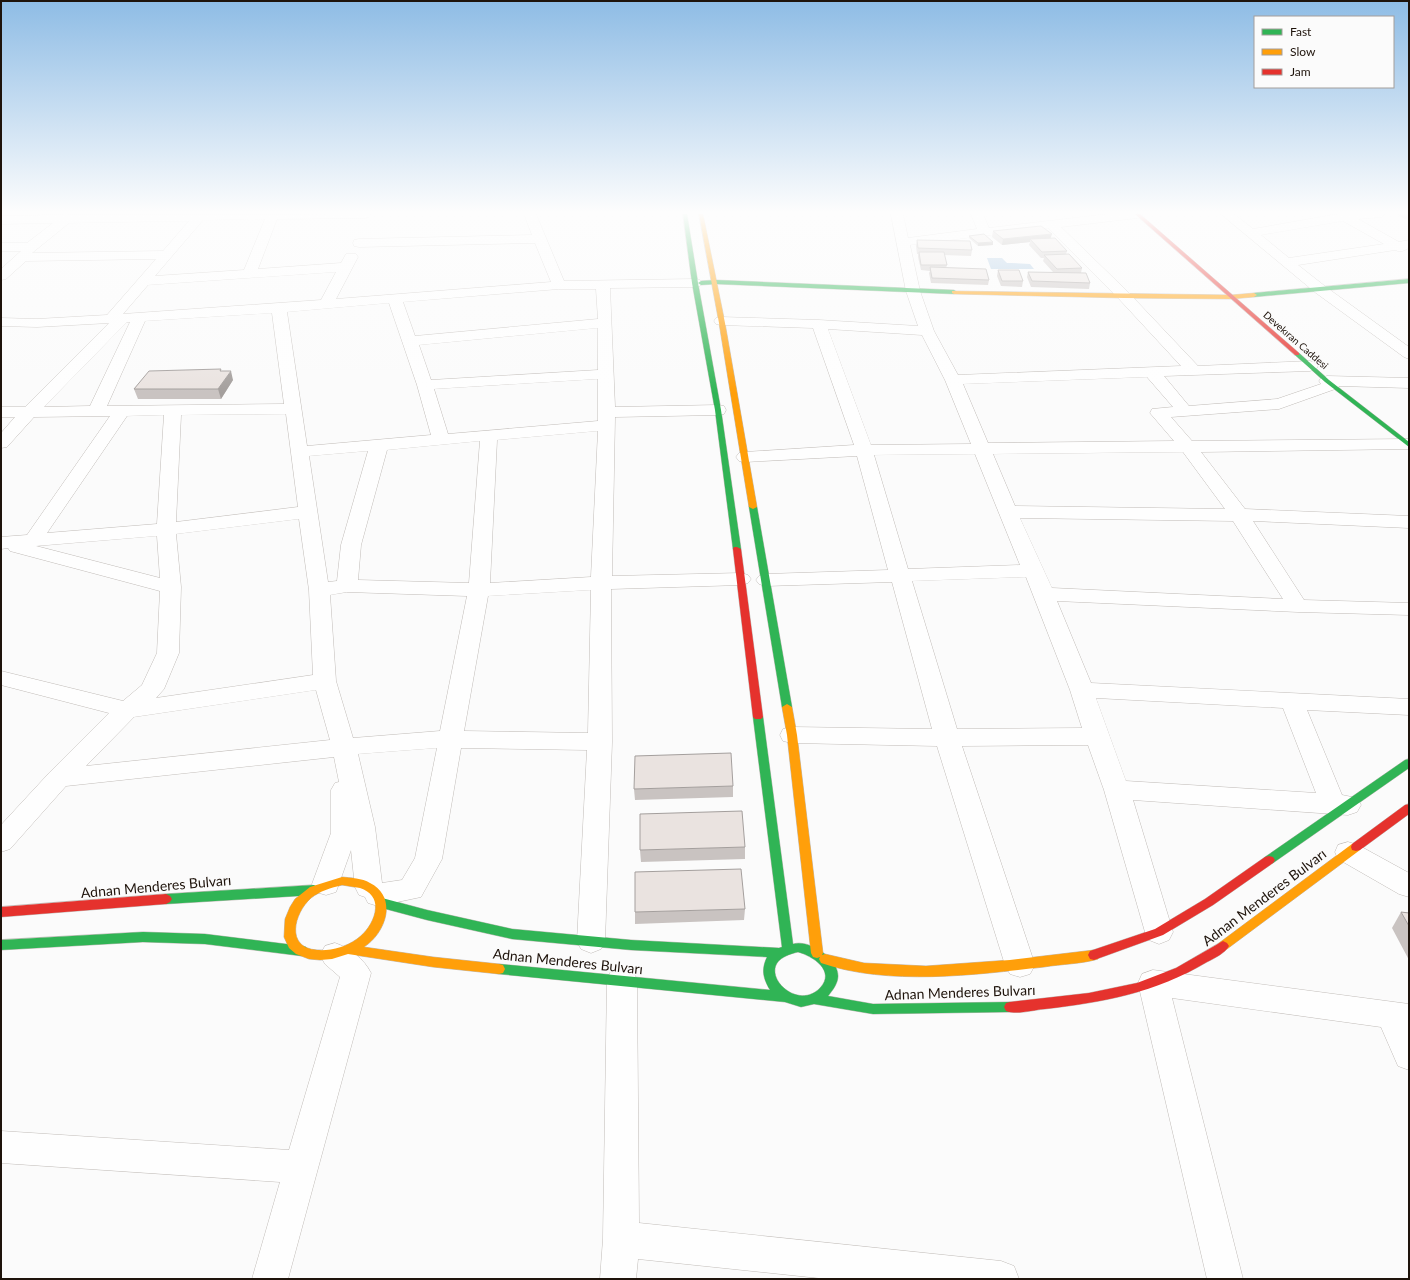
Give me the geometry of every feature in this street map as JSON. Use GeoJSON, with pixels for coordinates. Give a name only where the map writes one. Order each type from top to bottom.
{"type":"FeatureCollection","features":[{"type":"Feature","properties":{"kind":"main road"},"geometry":{"type":"LineString","coordinates":[[694,274],[718,410],[788,949]]}},
{"type":"Feature","properties":{"kind":"main road"},"geometry":{"type":"LineString","coordinates":[[714,274],[792,735],[817,953]]}},
{"type":"Feature","properties":{"kind":"main road","name":"Devekıran Caddesi"},"geometry":{"type":"LineString","coordinates":[[1205,274],[1329,383],[1408,444]]}},
{"type":"Feature","properties":{"kind":"main road"},"geometry":{"type":"LineString","coordinates":[[695,283],[716,282],[913,291],[1231,297],[1407,283]]}},
{"type":"Feature","properties":{"kind":"main road","name":"Adnan Menderes Bulvarı"},"geometry":{"type":"LineString","coordinates":[[825,959],[868,968],[927,971],[1020,965],[1098,954],[1159,932],[1209,902],[1340,804],[1409,762]]}},
{"type":"Feature","properties":{"kind":"main road","name":"Adnan Menderes Bulvarı"},"geometry":{"type":"LineString","coordinates":[[816,999],[873,1009],[1010,1007],[1110,994],[1153,983],[1204,959],[1237,937],[1348,852],[1409,808]]}},
{"type":"Feature","properties":{"kind":"main road"},"geometry":{"type":"LineString","coordinates":[[1,957],[6,942],[143,937],[205,939],[302,951],[312,955],[342,952],[362,943],[376,929],[382,913],[377,895],[357,882],[342,881],[320,887],[302,899],[293,910],[288,921],[288,933],[293,943],[302,951]]}},
{"type":"Feature","properties":{"kind":"main road","name":"Adnan Menderes Bulvarı"},"geometry":{"type":"LineString","coordinates":[[1,912],[20,914],[320,887]]}},
{"type":"Feature","properties":{"kind":"main road","name":"Adnan Menderes Bulvarı"},"geometry":{"type":"LineString","coordinates":[[377,895],[427,915],[512,934],[631,945],[780,953]]}},
{"type":"Feature","properties":{"kind":"main road"},"geometry":{"type":"LineString","coordinates":[[788,949],[808,949],[825,959],[830,968],[832,977],[824,993],[816,999],[794,1001],[784,997],[776,991],[771,984],[768,975],[769,966],[773,959],[788,949]]}},
{"type":"Feature","properties":{"kind":"main road","name":"Adnan Menderes Bulvarı"},"geometry":{"type":"LineString","coordinates":[[342,952],[784,997]]}},
{"type":"Feature","properties":{"kind":"street"},"geometry":{"type":"LineString","coordinates":[[1,443],[117,319],[149,274]]}},
{"type":"Feature","properties":{"kind":"street"},"geometry":{"type":"LineString","coordinates":[[143,281],[240,274]]}},
{"type":"Feature","properties":{"kind":"street"},"geometry":{"type":"LineString","coordinates":[[326,304],[341,274]]}},
{"type":"Feature","properties":{"kind":"street"},"geometry":{"type":"LineString","coordinates":[[554,274],[559,285]]}},
{"type":"Feature","properties":{"kind":"street"},"geometry":{"type":"LineString","coordinates":[[909,274],[913,291],[927,331],[952,380],[1044,594],[1082,690],[1117,790],[1159,932]]}},
{"type":"Feature","properties":{"kind":"street"},"geometry":{"type":"LineString","coordinates":[[1104,274],[1194,371]]}},
{"type":"Feature","properties":{"kind":"street"},"geometry":{"type":"LineString","coordinates":[[1302,274],[1321,290],[1409,354]]}},
{"type":"Feature","properties":{"kind":"street"},"geometry":{"type":"LineString","coordinates":[[1,322],[117,319],[279,308],[559,285],[695,283]]}},
{"type":"Feature","properties":{"kind":"street"},"geometry":{"type":"LineString","coordinates":[[591,941],[600,742],[601,583],[606,419],[603,284]]}},
{"type":"Feature","properties":{"kind":"street"},"geometry":{"type":"LineString","coordinates":[[395,299],[425,385],[441,439]]}},
{"type":"Feature","properties":{"kind":"street"},"geometry":{"type":"LineString","coordinates":[[279,308],[319,590],[325,681],[344,747],[377,895],[411,888],[428,859],[479,590],[489,435]]}},
{"type":"Feature","properties":{"kind":"street"},"geometry":{"type":"LineString","coordinates":[[96,412],[140,317]]}},
{"type":"Feature","properties":{"kind":"street"},"geometry":{"type":"LineString","coordinates":[[721,321],[819,324],[927,331]]}},
{"type":"Feature","properties":{"kind":"street"},"geometry":{"type":"LineString","coordinates":[[410,341],[605,323]]}},
{"type":"Feature","properties":{"kind":"street"},"geometry":{"type":"LineString","coordinates":[[819,324],[864,450],[947,738],[1020,965]]}},
{"type":"Feature","properties":{"kind":"street"},"geometry":{"type":"LineString","coordinates":[[952,380],[1310,366]]}},
{"type":"Feature","properties":{"kind":"street"},"geometry":{"type":"LineString","coordinates":[[1151,372],[1185,411]]}},
{"type":"Feature","properties":{"kind":"street"},"geometry":{"type":"LineString","coordinates":[[425,385],[605,374]]}},
{"type":"Feature","properties":{"kind":"street"},"geometry":{"type":"LineString","coordinates":[[1298,606],[1239,515],[1188,447],[1158,413],[1279,404],[1329,383],[1409,383]]}},
{"type":"Feature","properties":{"kind":"street"},"geometry":{"type":"LineString","coordinates":[[1,412],[294,409]]}},
{"type":"Feature","properties":{"kind":"street"},"geometry":{"type":"LineString","coordinates":[[299,452],[489,435],[606,419],[718,410]]}},
{"type":"Feature","properties":{"kind":"street"},"geometry":{"type":"LineString","coordinates":[[33,540],[122,411]]}},
{"type":"Feature","properties":{"kind":"street"},"geometry":{"type":"LineString","coordinates":[[1,842],[59,778],[127,710],[152,689],[168,653],[171,587],[166,529],[174,411]]}},
{"type":"Feature","properties":{"kind":"street"},"geometry":{"type":"LineString","coordinates":[[745,457],[864,450],[982,450],[1408,444]]}},
{"type":"Feature","properties":{"kind":"street"},"geometry":{"type":"LineString","coordinates":[[347,586],[351,545],[379,445]]}},
{"type":"Feature","properties":{"kind":"street"},"geometry":{"type":"LineString","coordinates":[[1,543],[166,529],[308,512]]}},
{"type":"Feature","properties":{"kind":"street"},"geometry":{"type":"LineString","coordinates":[[1008,512],[1239,515],[1409,522]]}},
{"type":"Feature","properties":{"kind":"street"},"geometry":{"type":"LineString","coordinates":[[1,543],[171,587]]}},
{"type":"Feature","properties":{"kind":"street"},"geometry":{"type":"LineString","coordinates":[[766,580],[1033,571]]}},
{"type":"Feature","properties":{"kind":"street"},"geometry":{"type":"LineString","coordinates":[[319,590],[347,586],[479,590],[601,583],[741,579]]}},
{"type":"Feature","properties":{"kind":"street"},"geometry":{"type":"LineString","coordinates":[[1044,594],[1298,606],[1409,609]]}},
{"type":"Feature","properties":{"kind":"street"},"geometry":{"type":"LineString","coordinates":[[1,678],[127,710],[325,681]]}},
{"type":"Feature","properties":{"kind":"street"},"geometry":{"type":"LineString","coordinates":[[1082,690],[1409,707]]}},
{"type":"Feature","properties":{"kind":"street"},"geometry":{"type":"LineString","coordinates":[[1117,790],[1340,804],[1292,701]]}},
{"type":"Feature","properties":{"kind":"street"},"geometry":{"type":"LineString","coordinates":[[792,735],[947,738],[1097,736]]}},
{"type":"Feature","properties":{"kind":"street"},"geometry":{"type":"LineString","coordinates":[[59,778],[344,747],[450,739],[600,742]]}},
{"type":"Feature","properties":{"kind":"street"},"geometry":{"type":"LineString","coordinates":[[320,887],[344,833],[344,747]]}},
{"type":"Feature","properties":{"kind":"street"},"geometry":{"type":"LineString","coordinates":[[1348,852],[1409,886]]}},
{"type":"Feature","properties":{"kind":"street"},"geometry":{"type":"LineString","coordinates":[[270,1279],[356,973],[342,952]]}},
{"type":"Feature","properties":{"kind":"street"},"geometry":{"type":"LineString","coordinates":[[618,1279],[621,1239],[622,980]]}},
{"type":"Feature","properties":{"kind":"street"},"geometry":{"type":"LineString","coordinates":[[1225,1279],[1153,983],[1401,1016],[1409,1056]]}},
{"type":"Feature","properties":{"kind":"street"},"geometry":{"type":"LineString","coordinates":[[1,1147],[301,1167]]}},
{"type":"Feature","properties":{"kind":"street"},"geometry":{"type":"LineString","coordinates":[[621,1239],[1001,1279]]}},
{"type":"Feature","properties":{"kind":"building"},"geometry":{"type":"Polygon","coordinates":[[[931,274],[987,274],[989,280],[932,278],[931,274]]]}},
{"type":"Feature","properties":{"kind":"building"},"geometry":{"type":"Polygon","coordinates":[[[999,274],[1020,274],[1023,281],[1002,281],[999,274]]]}},
{"type":"Feature","properties":{"kind":"building"},"geometry":{"type":"Polygon","coordinates":[[[1029,274],[1086,274],[1090,283],[1032,281],[1029,274]]]}},
{"type":"Feature","properties":{"kind":"building"},"geometry":{"type":"Polygon","coordinates":[[[221,369],[220,371],[231,371],[218,389],[134,389],[149,371],[221,369]]]}},
{"type":"Feature","properties":{"kind":"building"},"geometry":{"type":"Polygon","coordinates":[[[731,753],[733,786],[634,789],[635,756],[731,753]]]}},
{"type":"Feature","properties":{"kind":"building"},"geometry":{"type":"Polygon","coordinates":[[[742,811],[745,847],[640,850],[640,814],[742,811]]]}},
{"type":"Feature","properties":{"kind":"building"},"geometry":{"type":"Polygon","coordinates":[[[741,869],[745,909],[635,912],[635,872],[741,869]]]}},
{"type":"Feature","properties":{"kind":"building"},"geometry":{"type":"Polygon","coordinates":[[[1401,912],[1409,913],[1409,926],[1401,912]]]}},
{"type":"Feature","properties":{"kind":"traffic: fast"},"geometry":{"type":"LineString","coordinates":[[694,274],[718,410],[737,549]]}},
{"type":"Feature","properties":{"kind":"traffic: fast"},"geometry":{"type":"LineString","coordinates":[[1254,295],[1409,281]]}},
{"type":"Feature","properties":{"kind":"traffic: fast"},"geometry":{"type":"LineString","coordinates":[[701,283],[716,282],[954,292]]}},
{"type":"Feature","properties":{"kind":"traffic: fast"},"geometry":{"type":"LineString","coordinates":[[1297,354],[1327,381],[1409,445]]}},
{"type":"Feature","properties":{"kind":"traffic: fast"},"geometry":{"type":"LineString","coordinates":[[753,507],[787,707]]}},
{"type":"Feature","properties":{"kind":"traffic: fast"},"geometry":{"type":"LineString","coordinates":[[758,717],[788,949]]}},
{"type":"Feature","properties":{"kind":"traffic: fast"},"geometry":{"type":"LineString","coordinates":[[1269,860],[1409,763]]}},
{"type":"Feature","properties":{"kind":"traffic: fast"},"geometry":{"type":"LineString","coordinates":[[166,899],[314,890]]}},
{"type":"Feature","properties":{"kind":"traffic: fast"},"geometry":{"type":"LineString","coordinates":[[382,903],[427,915],[512,934],[631,945],[780,953]]}},
{"type":"Feature","properties":{"kind":"traffic: fast"},"geometry":{"type":"LineString","coordinates":[[1,945],[143,937],[205,939],[302,951]]}},
{"type":"Feature","properties":{"kind":"traffic: fast"},"geometry":{"type":"LineString","coordinates":[[798,947],[813,952],[821,957],[831,968],[832,975],[830,983],[825,991],[812,999],[801,1001],[791,999],[781,994],[774,987],[770,978],[769,969],[772,960],[780,953],[798,947]]}},
{"type":"Feature","properties":{"kind":"traffic: fast"},"geometry":{"type":"LineString","coordinates":[[499,969],[784,997]]}},
{"type":"Feature","properties":{"kind":"traffic: fast"},"geometry":{"type":"LineString","coordinates":[[816,999],[873,1009],[1010,1007]]}},
{"type":"Feature","properties":{"kind":"traffic: slow"},"geometry":{"type":"LineString","coordinates":[[713,274],[753,507]]}},
{"type":"Feature","properties":{"kind":"traffic: slow"},"geometry":{"type":"LineString","coordinates":[[954,292],[1124,296],[1231,297],[1254,295]]}},
{"type":"Feature","properties":{"kind":"traffic: slow"},"geometry":{"type":"LineString","coordinates":[[787,707],[792,735],[817,953]]}},
{"type":"Feature","properties":{"kind":"traffic: slow"},"geometry":{"type":"LineString","coordinates":[[1223,946],[1356,847]]}},
{"type":"Feature","properties":{"kind":"traffic: slow"},"geometry":{"type":"LineString","coordinates":[[342,881],[366,886],[375,893],[380,901],[381,909],[380,918],[376,927],[362,942],[343,951],[332,954],[315,955],[300,950],[290,937],[291,919],[294,910],[299,903],[314,890],[342,881]]}},
{"type":"Feature","properties":{"kind":"traffic: slow"},"geometry":{"type":"LineString","coordinates":[[350,950],[433,962],[499,969]]}},
{"type":"Feature","properties":{"kind":"traffic: slow"},"geometry":{"type":"LineString","coordinates":[[825,959],[864,968],[898,971],[926,971],[982,968],[1094,955]]}},
{"type":"Feature","properties":{"kind":"traffic: jam"},"geometry":{"type":"LineString","coordinates":[[1205,274],[1297,354]]}},
{"type":"Feature","properties":{"kind":"traffic: jam"},"geometry":{"type":"LineString","coordinates":[[737,549],[758,717]]}},
{"type":"Feature","properties":{"kind":"traffic: jam"},"geometry":{"type":"LineString","coordinates":[[1356,847],[1409,808]]}},
{"type":"Feature","properties":{"kind":"traffic: jam"},"geometry":{"type":"LineString","coordinates":[[1094,955],[1159,932],[1209,902],[1269,860]]}},
{"type":"Feature","properties":{"kind":"traffic: jam"},"geometry":{"type":"LineString","coordinates":[[1,912],[166,899]]}},
{"type":"Feature","properties":{"kind":"traffic: jam"},"geometry":{"type":"LineString","coordinates":[[1010,1007],[1089,998],[1137,988],[1171,976],[1207,957],[1223,946]]}}]}
